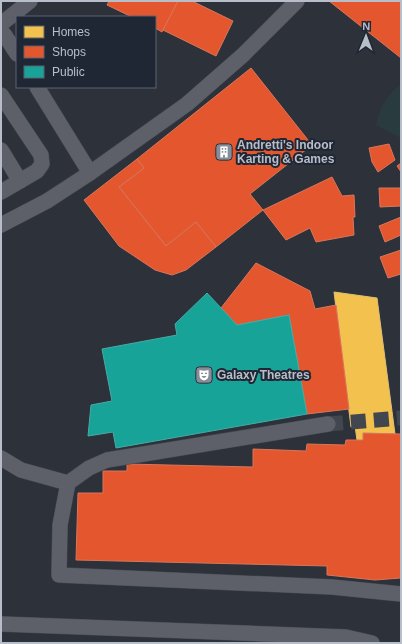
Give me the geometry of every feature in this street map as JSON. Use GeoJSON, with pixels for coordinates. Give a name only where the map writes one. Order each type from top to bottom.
{"type":"FeatureCollection","features":[{"type":"Feature","properties":{"kind":"street"},"geometry":{"type":"LineString","coordinates":[[2,31],[30,1]]}},
{"type":"Feature","properties":{"kind":"street"},"geometry":{"type":"LineString","coordinates":[[25,16],[41,1]]}},
{"type":"Feature","properties":{"kind":"street"},"geometry":{"type":"LineString","coordinates":[[1,224],[47,201],[90,173],[187,104],[242,55],[296,1]]}},
{"type":"Feature","properties":{"kind":"street"},"geometry":{"type":"LineString","coordinates":[[2,31],[16,24]]}},
{"type":"Feature","properties":{"kind":"street"},"geometry":{"type":"LineString","coordinates":[[2,31],[16,52]]}},
{"type":"Feature","properties":{"kind":"street"},"geometry":{"type":"LineString","coordinates":[[38,88],[90,173]]}},
{"type":"Feature","properties":{"kind":"street"},"geometry":{"type":"LineString","coordinates":[[1,95],[42,160],[41,168],[1,192]]}},
{"type":"Feature","properties":{"kind":"street"},"geometry":{"type":"LineString","coordinates":[[1,150],[20,181]]}},
{"type":"Feature","properties":{"kind":"street"},"geometry":{"type":"LineString","coordinates":[[328,424],[107,460],[89,468],[68,483],[60,524],[59,575],[332,587],[401,594]]}},
{"type":"Feature","properties":{"kind":"street"},"geometry":{"type":"LineString","coordinates":[[1,458],[21,470],[68,483]]}},
{"type":"Feature","properties":{"kind":"street"},"geometry":{"type":"LineString","coordinates":[[1,624],[346,636],[372,643]]}},
{"type":"Feature","properties":{"kind":"shaded area"},"geometry":{"type":"Polygon","coordinates":[[[401,84],[401,138],[376,125],[385,102],[401,84]]]}},
{"type":"Feature","properties":{"kind":"building: Homes"},"geometry":{"type":"Polygon","coordinates":[[[334,292],[377,298],[395,434],[363,433],[363,440],[357,440],[355,426],[351,427],[334,292]]]}},
{"type":"Feature","properties":{"kind":"building: Shops"},"geometry":{"type":"Polygon","coordinates":[[[109,1],[178,1],[162,32],[156,29],[156,16],[130,16],[107,5],[109,1]]]}},
{"type":"Feature","properties":{"kind":"building: Shops"},"geometry":{"type":"Polygon","coordinates":[[[178,1],[192,1],[233,21],[216,56],[163,30],[178,1]]]}},
{"type":"Feature","properties":{"kind":"building: Shops"},"geometry":{"type":"Polygon","coordinates":[[[329,1],[401,1],[401,58],[329,1]]]}},
{"type":"Feature","properties":{"kind":"building: Shops","name":"Andretti's Indoor Karting & Games"},"geometry":{"type":"Polygon","coordinates":[[[251,68],[312,145],[250,194],[263,210],[216,247],[196,222],[166,246],[119,187],[144,168],[137,159],[251,68]]]}},
{"type":"Feature","properties":{"kind":"building: Shops"},"geometry":{"type":"Polygon","coordinates":[[[389,144],[395,160],[378,172],[372,162],[369,148],[389,144]]]}},
{"type":"Feature","properties":{"kind":"building: Shops"},"geometry":{"type":"Polygon","coordinates":[[[137,159],[144,168],[119,187],[166,246],[196,222],[216,247],[186,270],[172,275],[155,270],[119,246],[84,200],[137,159]]]}},
{"type":"Feature","properties":{"kind":"building: Shops"},"geometry":{"type":"Polygon","coordinates":[[[401,163],[401,172],[397,166],[401,163]]]}},
{"type":"Feature","properties":{"kind":"building: Shops"},"geometry":{"type":"Polygon","coordinates":[[[332,177],[342,196],[354,195],[354,235],[316,242],[310,228],[286,240],[263,210],[332,177]]]}},
{"type":"Feature","properties":{"kind":"building: Shops"},"geometry":{"type":"Polygon","coordinates":[[[379,188],[401,188],[401,206],[380,207],[379,188]]]}},
{"type":"Feature","properties":{"kind":"building: Shops"},"geometry":{"type":"Polygon","coordinates":[[[401,217],[401,235],[385,242],[379,226],[401,217]]]}},
{"type":"Feature","properties":{"kind":"building: Shops"},"geometry":{"type":"Polygon","coordinates":[[[401,250],[401,274],[388,278],[380,257],[401,250]]]}},
{"type":"Feature","properties":{"kind":"building: Shops"},"geometry":{"type":"Polygon","coordinates":[[[256,263],[310,291],[315,309],[336,305],[349,409],[307,414],[289,315],[237,325],[221,308],[256,263]]]}},
{"type":"Feature","properties":{"kind":"building: Shops"},"geometry":{"type":"Polygon","coordinates":[[[363,433],[401,434],[401,578],[375,580],[327,575],[327,566],[76,560],[78,493],[103,493],[103,471],[127,471],[127,464],[253,467],[253,449],[306,451],[307,444],[345,445],[346,440],[363,440],[363,433]]]}},
{"type":"Feature","properties":{"kind":"building: Public","name":"Galaxy Theatres"},"geometry":{"type":"Polygon","coordinates":[[[207,293],[237,325],[289,315],[307,414],[116,448],[113,432],[88,436],[91,405],[112,401],[102,349],[177,335],[175,324],[207,293]]]}},
{"type":"Feature","properties":{"kind":"tunnel"},"geometry":{"type":"LineString","coordinates":[[328,424],[401,418]]}},
{"type":"Feature","properties":{"kind":"place","name":"Andretti's Indoor Karting & Games"},"geometry":{"type":"Point","coordinates":[224,152]}},
{"type":"Feature","properties":{"kind":"place","name":"Galaxy Theatres"},"geometry":{"type":"Point","coordinates":[204,375]}}]}
